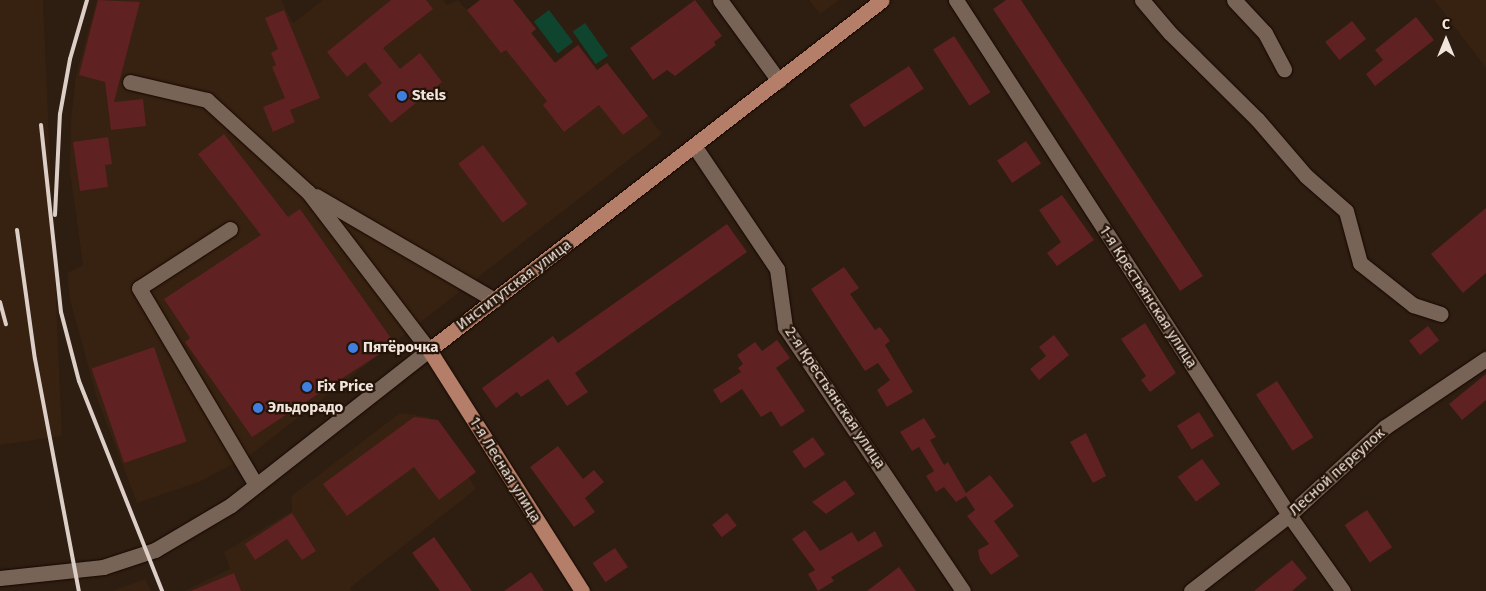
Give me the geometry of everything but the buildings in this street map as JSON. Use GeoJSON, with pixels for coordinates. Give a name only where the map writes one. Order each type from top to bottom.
{"type":"FeatureCollection","features":[{"type":"Feature","properties":{"kind":"main road","name":"Институтская улица"},"geometry":{"type":"LineString","coordinates":[[429,350],[695,147],[882,0]]}},
{"type":"Feature","properties":{"kind":"main road","name":"1-я Лесная улица"},"geometry":{"type":"LineString","coordinates":[[429,350],[582,591]]}},
{"type":"Feature","properties":{"kind":"street"},"geometry":{"type":"LineString","coordinates":[[720,0],[779,81]]}},
{"type":"Feature","properties":{"kind":"street","name":"1-я Крестьянская улица"},"geometry":{"type":"LineString","coordinates":[[956,0],[1290,515],[1343,591]]}},
{"type":"Feature","properties":{"kind":"street"},"geometry":{"type":"LineString","coordinates":[[1142,0],[1170,32],[1257,119],[1306,176],[1346,211],[1360,264],[1414,304],[1441,314]]}},
{"type":"Feature","properties":{"kind":"street"},"geometry":{"type":"LineString","coordinates":[[1234,0],[1265,33],[1284,69]]}},
{"type":"Feature","properties":{"kind":"street"},"geometry":{"type":"LineString","coordinates":[[130,82],[207,100],[308,192],[429,350]]}},
{"type":"Feature","properties":{"kind":"street","name":"2-я Крестьянская улица"},"geometry":{"type":"LineString","coordinates":[[695,147],[777,269],[784,327],[963,591]]}},
{"type":"Feature","properties":{"kind":"street"},"geometry":{"type":"LineString","coordinates":[[308,192],[495,300]]}},
{"type":"Feature","properties":{"kind":"street"},"geometry":{"type":"LineString","coordinates":[[230,229],[139,288],[256,485]]}},
{"type":"Feature","properties":{"kind":"street","name":"Институтская улица"},"geometry":{"type":"LineString","coordinates":[[0,578],[103,568],[155,550],[231,505],[429,350]]}},
{"type":"Feature","properties":{"kind":"street","name":"Лесной переулок"},"geometry":{"type":"LineString","coordinates":[[1191,591],[1290,515],[1385,427],[1486,359]]}},
{"type":"Feature","properties":{"kind":"shaded area"},"geometry":{"type":"Polygon","coordinates":[[[0,0],[43,0],[62,436],[0,445],[0,0]]]}},
{"type":"Feature","properties":{"kind":"shaded area"},"geometry":{"type":"Polygon","coordinates":[[[97,0],[281,0],[293,23],[323,0],[443,0],[447,5],[458,0],[467,10],[480,0],[513,0],[536,29],[532,33],[555,63],[578,45],[597,70],[607,63],[662,134],[249,456],[199,482],[137,503],[97,398],[70,300],[67,273],[83,265],[70,172],[71,119],[76,75],[97,0]]]}},
{"type":"Feature","properties":{"kind":"shaded area"},"geometry":{"type":"Polygon","coordinates":[[[809,0],[839,0],[820,14],[809,0]]]}},
{"type":"Feature","properties":{"kind":"shaded area"},"geometry":{"type":"Polygon","coordinates":[[[1434,0],[1486,0],[1486,68],[1434,0]]]}},
{"type":"Feature","properties":{"kind":"shaded area"},"geometry":{"type":"Polygon","coordinates":[[[400,413],[430,417],[476,489],[350,588],[352,591],[184,591],[230,569],[224,552],[292,511],[291,496],[400,413]]]}},
{"type":"Feature","properties":{"kind":"shaded area"},"geometry":{"type":"Polygon","coordinates":[[[145,579],[151,591],[112,591],[145,579]]]}},
{"type":"Feature","properties":{"kind":"green space"},"geometry":{"type":"Polygon","coordinates":[[[549,10],[573,42],[558,53],[534,21],[549,10]]]}},
{"type":"Feature","properties":{"kind":"green space"},"geometry":{"type":"Polygon","coordinates":[[[585,23],[608,56],[596,64],[573,32],[585,23]]]}},
{"type":"Feature","properties":{"kind":"railway"},"geometry":{"type":"LineString","coordinates":[[55,215],[60,114],[70,59],[87,0]]}},
{"type":"Feature","properties":{"kind":"railway"},"geometry":{"type":"LineString","coordinates":[[41,125],[61,312],[79,381],[162,591]]}},
{"type":"Feature","properties":{"kind":"railway"},"geometry":{"type":"LineString","coordinates":[[17,230],[35,359],[79,591]]}},
{"type":"Feature","properties":{"kind":"railway"},"geometry":{"type":"LineString","coordinates":[[0,302],[6,324]]}},
{"type":"Feature","properties":{"kind":"place","name":"Stels"},"geometry":{"type":"Point","coordinates":[402,96]}},
{"type":"Feature","properties":{"kind":"place","name":"Пятёрочка"},"geometry":{"type":"Point","coordinates":[353,348]}},
{"type":"Feature","properties":{"kind":"place","name":"Fix Price"},"geometry":{"type":"Point","coordinates":[307,387]}},
{"type":"Feature","properties":{"kind":"place","name":"Эльдорадо"},"geometry":{"type":"Point","coordinates":[258,408]}}]}
